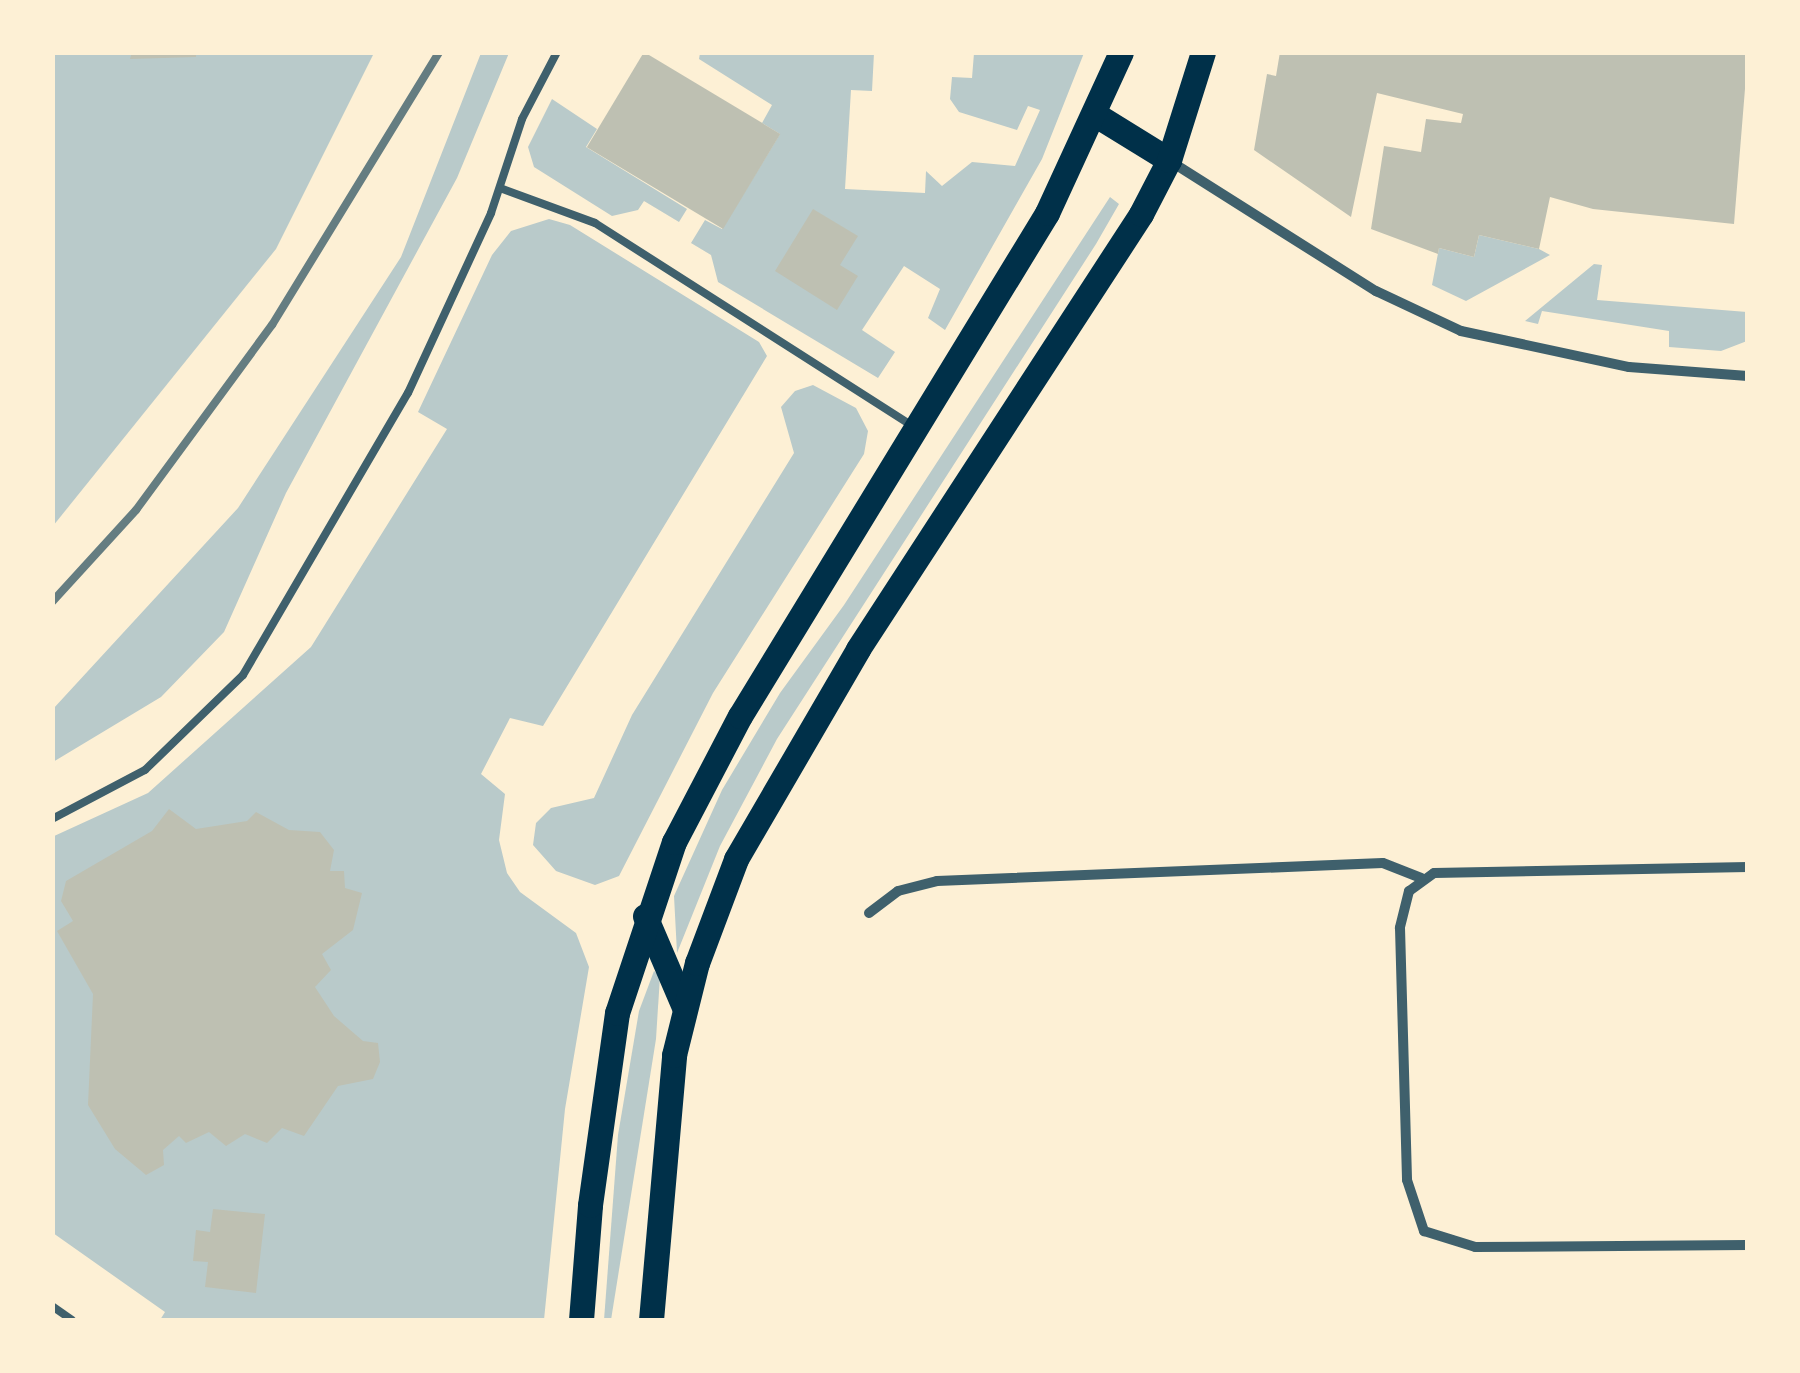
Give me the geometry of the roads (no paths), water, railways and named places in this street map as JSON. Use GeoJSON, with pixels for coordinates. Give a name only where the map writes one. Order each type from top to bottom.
{"type":"FeatureCollection","features":[{"type":"Feature","properties":{"kind":"main road"},"geometry":{"type":"LineString","coordinates":[[582,1320],[610,1056],[644,916],[707,775],[1047,213],[1096,115],[1121,52]]}},
{"type":"Feature","properties":{"kind":"main road"},"geometry":{"type":"LineString","coordinates":[[652,1320],[667,1105],[684,1007],[723,890],[772,788],[1141,214],[1169,160],[1202,52]]}},
{"type":"Feature","properties":{"kind":"main road"},"geometry":{"type":"LineString","coordinates":[[1096,115],[1169,160]]}},
{"type":"Feature","properties":{"kind":"main road"},"geometry":{"type":"LineString","coordinates":[[644,916],[684,1007]]}},
{"type":"Feature","properties":{"kind":"street"},"geometry":{"type":"LineString","coordinates":[[1169,160],[1376,291],[1461,331],[1629,367],[1748,376]]}},
{"type":"Feature","properties":{"kind":"street"},"geometry":{"type":"LineString","coordinates":[[870,914],[898,891],[937,881],[1383,862],[1421,878],[1467,870],[1748,867]]}},
{"type":"Feature","properties":{"kind":"street"},"geometry":{"type":"LineString","coordinates":[[1421,878],[1408,890],[1400,928],[1407,1180],[1424,1231],[1475,1248],[1748,1245]]}},
{"type":"Feature","properties":{"kind":"lane"},"geometry":{"type":"LineString","coordinates":[[52,819],[145,770],[237,685],[408,393],[500,188],[522,119],[557,52]]}},
{"type":"Feature","properties":{"kind":"lane"},"geometry":{"type":"LineString","coordinates":[[500,188],[595,223],[915,428]]}},
{"type":"Feature","properties":{"kind":"lane"},"geometry":{"type":"LineString","coordinates":[[52,1306],[72,1320]]}},
{"type":"Feature","properties":{"kind":"railway"},"geometry":{"type":"LineString","coordinates":[[52,602],[136,510],[272,325],[439,52]]}}]}
